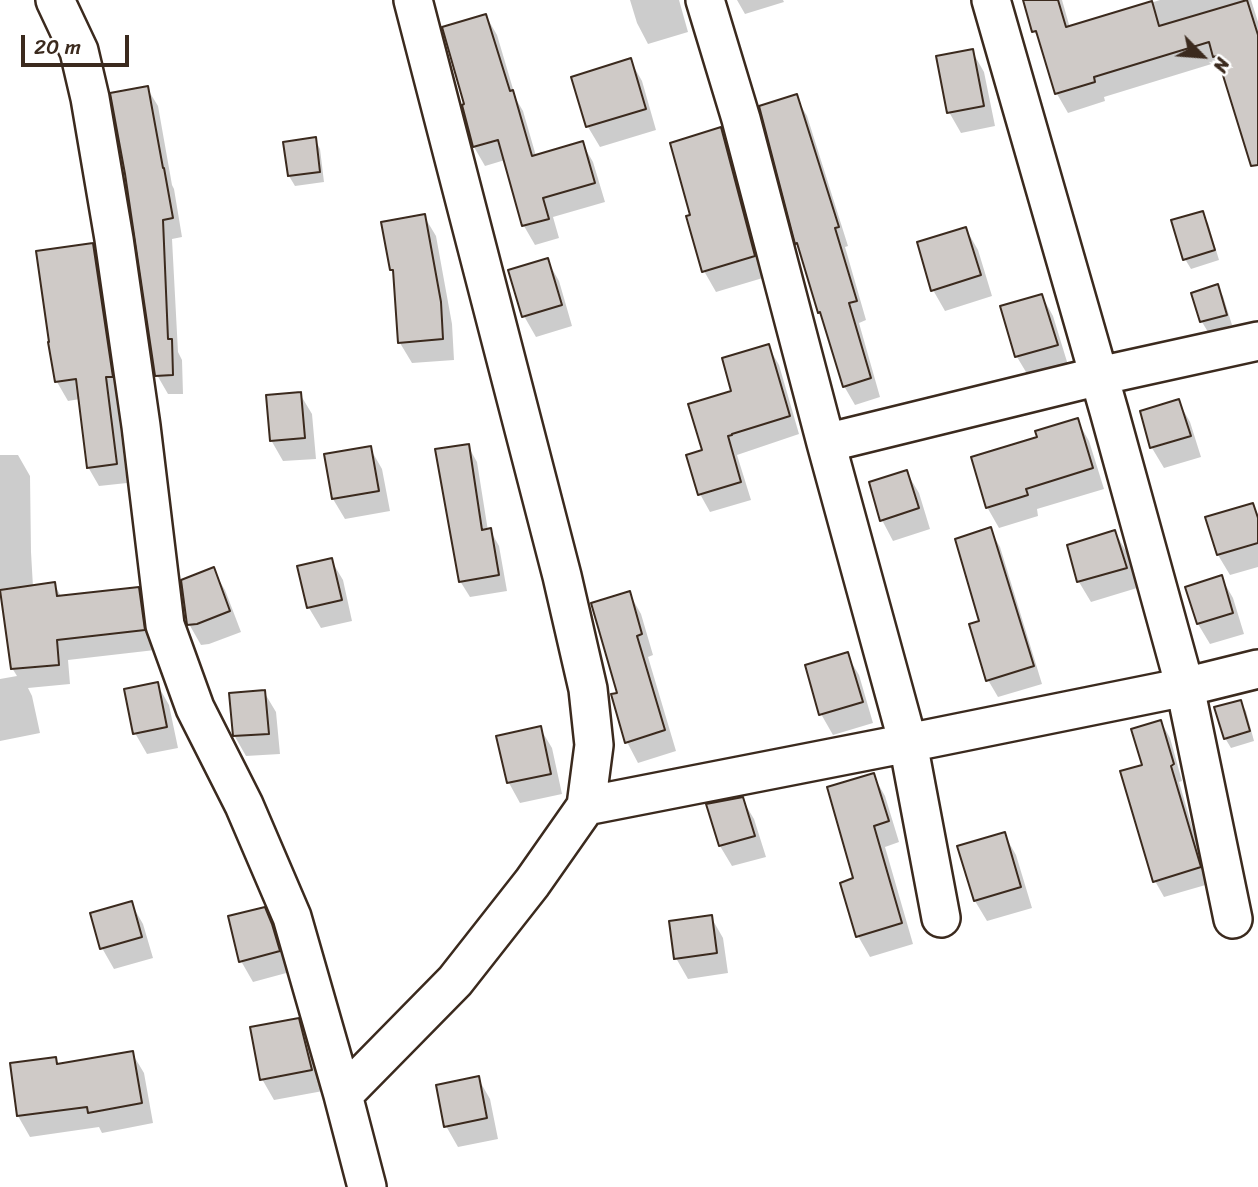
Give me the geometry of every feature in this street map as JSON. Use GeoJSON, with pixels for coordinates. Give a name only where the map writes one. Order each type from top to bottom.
{"type":"FeatureCollection","features":[{"type":"Feature","properties":{"kind":"street"},"geometry":{"type":"LineString","coordinates":[[55,0],[79,51],[92,111],[141,426],[165,625],[195,708],[244,805],[292,917],[367,1187]]}},
{"type":"Feature","properties":{"kind":"street"},"geometry":{"type":"LineString","coordinates":[[343,1095],[455,981],[532,883],[586,806],[594,745],[588,689],[562,576],[413,0]]}},
{"type":"Feature","properties":{"kind":"street"},"geometry":{"type":"LineString","coordinates":[[705,0],[744,133],[908,743],[942,918]]}},
{"type":"Feature","properties":{"kind":"street"},"geometry":{"type":"LineString","coordinates":[[990,0],[1099,376],[1185,687],[1233,919]]}},
{"type":"Feature","properties":{"kind":"street"},"geometry":{"type":"LineString","coordinates":[[826,443],[1099,376],[1258,341]]}},
{"type":"Feature","properties":{"kind":"street"},"geometry":{"type":"LineString","coordinates":[[586,806],[1185,687],[1258,669]]}},
{"type":"Feature","properties":{"kind":"building"},"geometry":{"type":"Polygon","coordinates":[[[1023,0],[1058,0],[1066,27],[1152,1],[1159,26],[1247,0],[1258,35],[1258,165],[1251,166],[1217,56],[1213,57],[1209,42],[1094,77],[1095,82],[1055,94],[1036,31],[1032,32],[1023,0]]]}},
{"type":"Feature","properties":{"kind":"building"},"geometry":{"type":"Polygon","coordinates":[[[486,14],[510,91],[513,90],[532,156],[583,141],[595,183],[543,198],[549,219],[522,226],[498,140],[473,147],[442,27],[486,14]]]}},
{"type":"Feature","properties":{"kind":"building"},"geometry":{"type":"Polygon","coordinates":[[[973,49],[984,106],[947,113],[936,56],[973,49]]]}},
{"type":"Feature","properties":{"kind":"building"},"geometry":{"type":"Polygon","coordinates":[[[631,58],[646,109],[586,127],[571,77],[631,58]]]}},
{"type":"Feature","properties":{"kind":"building"},"geometry":{"type":"Polygon","coordinates":[[[148,86],[173,218],[163,220],[168,339],[172,339],[173,375],[155,376],[110,93],[148,86]]]}},
{"type":"Feature","properties":{"kind":"building"},"geometry":{"type":"Polygon","coordinates":[[[797,94],[839,227],[835,228],[857,301],[849,303],[871,378],[843,387],[797,243],[795,244],[759,106],[797,94]]]}},
{"type":"Feature","properties":{"kind":"building"},"geometry":{"type":"Polygon","coordinates":[[[721,127],[755,256],[702,272],[670,143],[721,127]]]}},
{"type":"Feature","properties":{"kind":"building"},"geometry":{"type":"Polygon","coordinates":[[[316,137],[320,172],[288,176],[283,142],[316,137]]]}},
{"type":"Feature","properties":{"kind":"building"},"geometry":{"type":"Polygon","coordinates":[[[1203,211],[1215,250],[1183,260],[1171,220],[1203,211]]]}},
{"type":"Feature","properties":{"kind":"building"},"geometry":{"type":"Polygon","coordinates":[[[425,214],[441,302],[443,339],[398,343],[393,270],[390,270],[381,222],[425,214]]]}},
{"type":"Feature","properties":{"kind":"building"},"geometry":{"type":"Polygon","coordinates":[[[966,227],[981,275],[931,291],[917,242],[966,227]]]}},
{"type":"Feature","properties":{"kind":"building"},"geometry":{"type":"Polygon","coordinates":[[[93,243],[113,377],[106,377],[117,464],[87,468],[76,379],[55,382],[36,251],[93,243]]]}},
{"type":"Feature","properties":{"kind":"building"},"geometry":{"type":"Polygon","coordinates":[[[548,258],[562,305],[522,317],[508,270],[548,258]]]}},
{"type":"Feature","properties":{"kind":"building"},"geometry":{"type":"Polygon","coordinates":[[[1218,284],[1227,315],[1200,322],[1191,293],[1218,284]]]}},
{"type":"Feature","properties":{"kind":"building"},"geometry":{"type":"Polygon","coordinates":[[[1042,294],[1058,345],[1015,357],[1000,306],[1042,294]]]}},
{"type":"Feature","properties":{"kind":"building"},"geometry":{"type":"Polygon","coordinates":[[[769,344],[790,416],[728,436],[741,482],[698,495],[686,455],[702,450],[688,404],[731,391],[722,358],[769,344]]]}},
{"type":"Feature","properties":{"kind":"building"},"geometry":{"type":"Polygon","coordinates":[[[301,392],[305,438],[270,441],[266,395],[301,392]]]}},
{"type":"Feature","properties":{"kind":"building"},"geometry":{"type":"Polygon","coordinates":[[[1179,399],[1191,436],[1150,448],[1140,411],[1179,399]]]}},
{"type":"Feature","properties":{"kind":"building"},"geometry":{"type":"Polygon","coordinates":[[[1078,418],[1093,468],[1026,489],[1028,495],[986,508],[971,457],[1037,437],[1035,431],[1078,418]]]}},
{"type":"Feature","properties":{"kind":"building"},"geometry":{"type":"Polygon","coordinates":[[[469,444],[482,530],[491,528],[499,575],[459,582],[435,449],[469,444]]]}},
{"type":"Feature","properties":{"kind":"building"},"geometry":{"type":"Polygon","coordinates":[[[371,446],[379,491],[332,499],[324,454],[371,446]]]}},
{"type":"Feature","properties":{"kind":"building"},"geometry":{"type":"Polygon","coordinates":[[[907,470],[919,508],[880,521],[869,482],[907,470]]]}},
{"type":"Feature","properties":{"kind":"building"},"geometry":{"type":"Polygon","coordinates":[[[1253,503],[1258,518],[1258,543],[1217,555],[1205,517],[1253,503]]]}},
{"type":"Feature","properties":{"kind":"building"},"geometry":{"type":"Polygon","coordinates":[[[991,527],[1034,666],[986,681],[969,624],[979,621],[955,539],[991,527]]]}},
{"type":"Feature","properties":{"kind":"building"},"geometry":{"type":"Polygon","coordinates":[[[1115,530],[1127,568],[1077,582],[1067,545],[1115,530]]]}},
{"type":"Feature","properties":{"kind":"building"},"geometry":{"type":"Polygon","coordinates":[[[332,558],[342,600],[307,608],[297,566],[332,558]]]}},
{"type":"Feature","properties":{"kind":"building"},"geometry":{"type":"Polygon","coordinates":[[[214,567],[230,611],[197,624],[187,625],[181,580],[214,567]]]}},
{"type":"Feature","properties":{"kind":"building"},"geometry":{"type":"Polygon","coordinates":[[[1222,575],[1233,613],[1197,624],[1185,587],[1222,575]]]}},
{"type":"Feature","properties":{"kind":"building"},"geometry":{"type":"Polygon","coordinates":[[[55,582],[57,596],[139,587],[145,630],[57,640],[59,665],[11,669],[0,590],[55,582]]]}},
{"type":"Feature","properties":{"kind":"building"},"geometry":{"type":"Polygon","coordinates":[[[630,591],[642,634],[637,636],[665,730],[625,743],[611,694],[617,693],[591,603],[630,591]]]}},
{"type":"Feature","properties":{"kind":"building"},"geometry":{"type":"Polygon","coordinates":[[[848,652],[863,702],[819,715],[805,665],[848,652]]]}},
{"type":"Feature","properties":{"kind":"building"},"geometry":{"type":"Polygon","coordinates":[[[158,682],[167,727],[133,734],[124,689],[158,682]]]}},
{"type":"Feature","properties":{"kind":"building"},"geometry":{"type":"Polygon","coordinates":[[[265,690],[269,734],[233,736],[229,693],[265,690]]]}},
{"type":"Feature","properties":{"kind":"building"},"geometry":{"type":"Polygon","coordinates":[[[1241,700],[1250,731],[1224,739],[1214,707],[1241,700]]]}},
{"type":"Feature","properties":{"kind":"building"},"geometry":{"type":"Polygon","coordinates":[[[1161,720],[1174,764],[1171,766],[1201,867],[1153,882],[1120,771],[1142,765],[1131,729],[1161,720]]]}},
{"type":"Feature","properties":{"kind":"building"},"geometry":{"type":"Polygon","coordinates":[[[541,726],[551,774],[507,783],[496,736],[541,726]]]}},
{"type":"Feature","properties":{"kind":"building"},"geometry":{"type":"Polygon","coordinates":[[[874,773],[889,821],[874,826],[902,923],[856,937],[840,883],[853,878],[827,787],[874,773]]]}},
{"type":"Feature","properties":{"kind":"building"},"geometry":{"type":"Polygon","coordinates":[[[743,797],[755,836],[719,846],[706,804],[743,797]]]}},
{"type":"Feature","properties":{"kind":"building"},"geometry":{"type":"Polygon","coordinates":[[[1005,832],[1021,887],[974,901],[957,846],[1005,832]]]}},
{"type":"Feature","properties":{"kind":"building"},"geometry":{"type":"Polygon","coordinates":[[[132,901],[142,937],[100,949],[90,913],[132,901]]]}},
{"type":"Feature","properties":{"kind":"building"},"geometry":{"type":"Polygon","coordinates":[[[265,907],[280,951],[239,962],[228,916],[265,907]]]}},
{"type":"Feature","properties":{"kind":"building"},"geometry":{"type":"Polygon","coordinates":[[[712,915],[717,953],[674,959],[669,921],[712,915]]]}},
{"type":"Feature","properties":{"kind":"building"},"geometry":{"type":"Polygon","coordinates":[[[299,1018],[312,1070],[260,1080],[250,1027],[299,1018]]]}},
{"type":"Feature","properties":{"kind":"building"},"geometry":{"type":"Polygon","coordinates":[[[133,1051],[142,1103],[88,1113],[87,1107],[17,1116],[10,1063],[56,1057],[57,1064],[133,1051]]]}},
{"type":"Feature","properties":{"kind":"building"},"geometry":{"type":"Polygon","coordinates":[[[479,1076],[487,1118],[444,1127],[436,1085],[479,1076]]]}}]}
